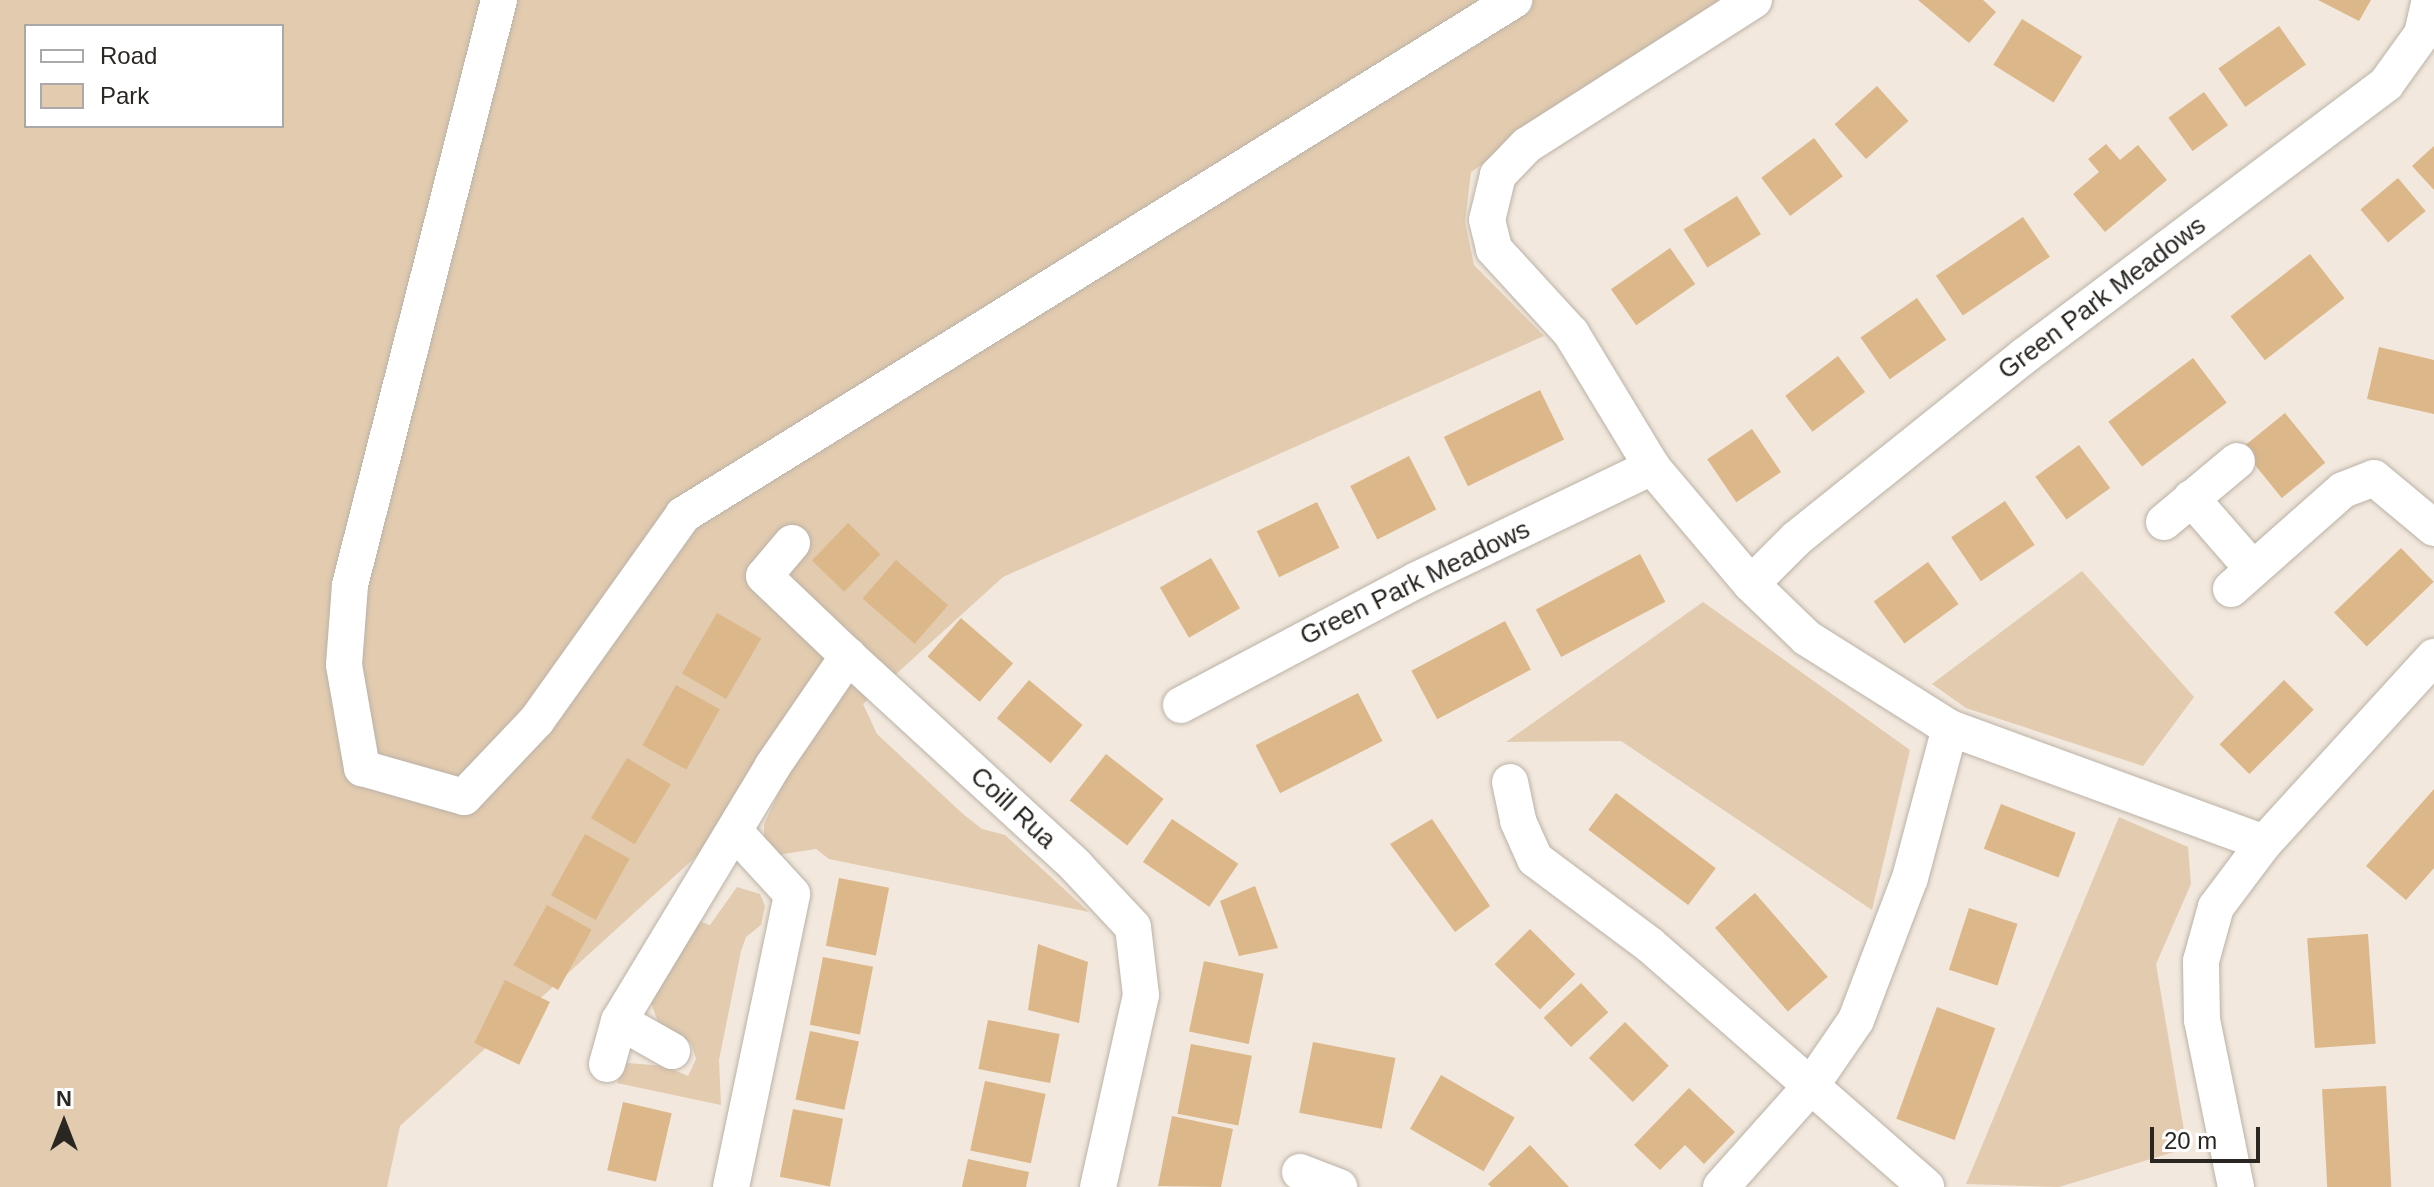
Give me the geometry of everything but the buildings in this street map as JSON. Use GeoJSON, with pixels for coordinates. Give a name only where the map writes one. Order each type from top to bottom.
{"type":"FeatureCollection","features":[{"type":"Feature","properties":{"kind":"street"},"geometry":{"type":"LineString","coordinates":[[499,0],[350,585],[344,665],[362,768],[464,797],[537,720],[683,515],[1514,0]]}},
{"type":"Feature","properties":{"kind":"street"},"geometry":{"type":"LineString","coordinates":[[1754,0],[1527,145],[1498,175],[1487,220],[1494,249],[1571,333],[1652,467],[1751,584],[1807,638],[1950,728],[2264,843]]}},
{"type":"Feature","properties":{"kind":"street","name":"Green Park Meadows"},"geometry":{"type":"LineString","coordinates":[[1751,584],[1797,538],[2024,356],[2386,84],[2422,34],[2430,0]]}},
{"type":"Feature","properties":{"kind":"street"},"geometry":{"type":"LineString","coordinates":[[2164,522],[2237,461]]}},
{"type":"Feature","properties":{"kind":"street","name":"Green Park Meadows"},"geometry":{"type":"LineString","coordinates":[[1181,705],[1417,580],[1652,467]]}},
{"type":"Feature","properties":{"kind":"street"},"geometry":{"type":"LineString","coordinates":[[2191,498],[2242,579],[2343,490],[2374,478],[2434,528]]}},
{"type":"Feature","properties":{"kind":"street","name":"Coill Rua"},"geometry":{"type":"LineString","coordinates":[[792,543],[764,576],[1076,866],[1133,927],[1141,995],[1098,1187]]}},
{"type":"Feature","properties":{"kind":"street"},"geometry":{"type":"LineString","coordinates":[[607,1064],[619,1021],[736,833],[772,767],[848,656]]}},
{"type":"Feature","properties":{"kind":"street"},"geometry":{"type":"LineString","coordinates":[[2236,1187],[2202,1020],[2201,961],[2216,907],[2264,843],[2434,657]]}},
{"type":"Feature","properties":{"kind":"street"},"geometry":{"type":"LineString","coordinates":[[1721,1187],[1810,1087],[1856,1020],[1910,878],[1950,728]]}},
{"type":"Feature","properties":{"kind":"street"},"geometry":{"type":"LineString","coordinates":[[1510,782],[1518,821],[1535,859],[1650,945],[1926,1187]]}},
{"type":"Feature","properties":{"kind":"street"},"geometry":{"type":"LineString","coordinates":[[731,1187],[792,894],[736,833]]}},
{"type":"Feature","properties":{"kind":"street"},"geometry":{"type":"LineString","coordinates":[[619,1021],[672,1051]]}},
{"type":"Feature","properties":{"kind":"street"},"geometry":{"type":"LineString","coordinates":[[1300,1172],[1339,1187]]}},
{"type":"Feature","properties":{"kind":"green space"},"geometry":{"type":"Polygon","coordinates":[[[0,0],[1729,0],[1471,172],[1465,222],[1474,265],[1544,336],[1003,577],[863,704],[877,734],[963,814],[982,829],[1005,835],[1089,912],[829,859],[816,849],[777,855],[764,840],[764,824],[788,773],[400,1126],[387,1187],[0,1187],[0,0]]]}},
{"type":"Feature","properties":{"kind":"green space"},"geometry":{"type":"Polygon","coordinates":[[[2082,571],[2194,697],[2143,766],[1966,708],[1932,684],[2082,571]]]}},
{"type":"Feature","properties":{"kind":"green space"},"geometry":{"type":"Polygon","coordinates":[[[1703,602],[1910,750],[1872,910],[1621,741],[1506,742],[1703,602]]]}},
{"type":"Feature","properties":{"kind":"green space"},"geometry":{"type":"Polygon","coordinates":[[[2119,817],[2188,847],[2191,884],[2156,964],[2187,1148],[2059,1187],[1966,1184],[2119,817]]]}},
{"type":"Feature","properties":{"kind":"green space"},"geometry":{"type":"Polygon","coordinates":[[[737,887],[760,894],[765,906],[761,925],[746,937],[741,951],[719,1060],[721,1105],[617,1083],[627,1063],[665,1066],[688,1076],[696,1059],[691,1043],[658,1022],[651,1003],[698,921],[710,925],[737,887]]]}}]}
